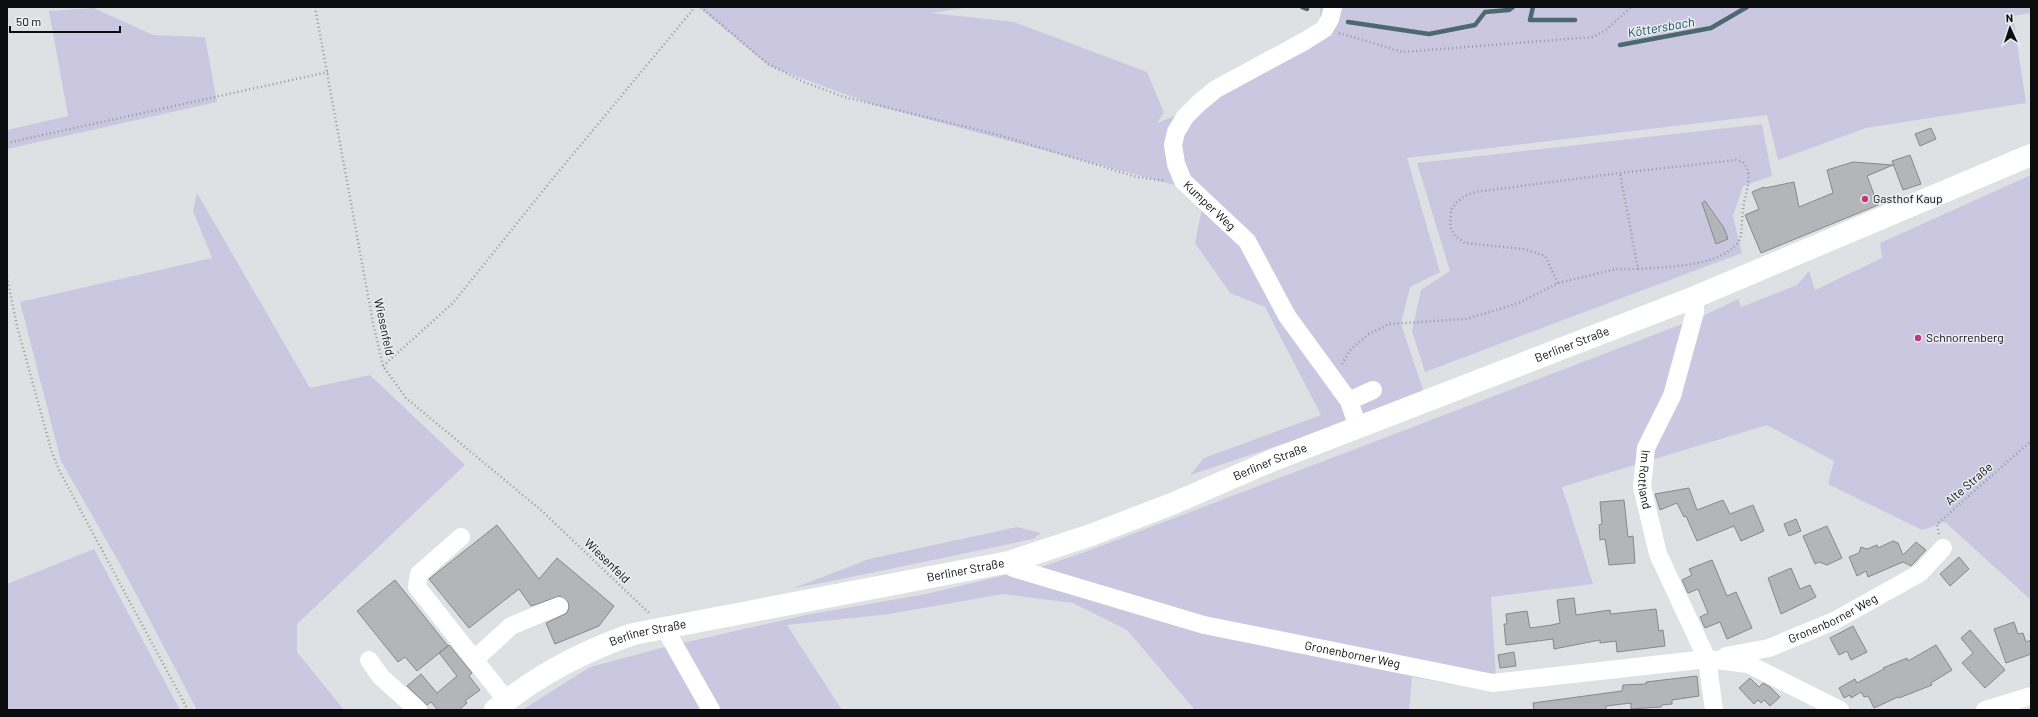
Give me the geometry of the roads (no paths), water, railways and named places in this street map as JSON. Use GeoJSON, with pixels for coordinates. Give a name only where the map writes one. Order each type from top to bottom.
{"type":"FeatureCollection","features":[{"type":"Feature","properties":{"kind":"main road","name":"Berliner Straße"},"geometry":{"type":"LineString","coordinates":[[501,705],[558,667],[604,644],[633,634],[1009,562],[1091,535],[1358,427],[1694,297],[2031,155]]}},
{"type":"Feature","properties":{"kind":"street","name":"Kumper Weg"},"geometry":{"type":"LineString","coordinates":[[1333,7],[1330,19],[1324,29],[1305,41],[1216,89],[1184,117],[1176,132],[1173,145],[1176,164],[1183,181],[1247,241],[1287,316],[1349,400],[1358,427]]}},
{"type":"Feature","properties":{"kind":"street","name":"Im Rottland"},"geometry":{"type":"LineString","coordinates":[[1694,297],[1696,312],[1672,396],[1646,448],[1642,487],[1658,554],[1707,659]]}},
{"type":"Feature","properties":{"kind":"street"},"geometry":{"type":"LineString","coordinates":[[1349,400],[1373,390]]}},
{"type":"Feature","properties":{"kind":"street"},"geometry":{"type":"LineString","coordinates":[[461,537],[419,574],[417,587],[474,660],[501,705]]}},
{"type":"Feature","properties":{"kind":"street","name":"Gronenborner Weg"},"geometry":{"type":"LineString","coordinates":[[1009,562],[1013,568],[1204,624],[1493,683],[1707,659],[1768,648],[1834,622],[1920,574],[1943,548]]}},
{"type":"Feature","properties":{"kind":"street"},"geometry":{"type":"LineString","coordinates":[[474,660],[511,626],[559,606]]}},
{"type":"Feature","properties":{"kind":"street"},"geometry":{"type":"LineString","coordinates":[[664,627],[711,710]]}},
{"type":"Feature","properties":{"kind":"street"},"geometry":{"type":"LineString","coordinates":[[1707,659],[1714,710]]}},
{"type":"Feature","properties":{"kind":"street","name":"Gronenborner Weg"},"geometry":{"type":"LineString","coordinates":[[1707,659],[1748,664],[1840,710]]}},
{"type":"Feature","properties":{"kind":"street"},"geometry":{"type":"LineString","coordinates":[[369,660],[382,677],[418,710]]}},
{"type":"Feature","properties":{"kind":"street"},"geometry":{"type":"LineString","coordinates":[[1985,710],[2031,696]]}},
{"type":"Feature","properties":{"kind":"waterway","name":"Köttersbach"},"geometry":{"type":"LineString","coordinates":[[1302,7],[1307,9]]}},
{"type":"Feature","properties":{"kind":"waterway","name":"Köttersbach"},"geometry":{"type":"LineString","coordinates":[[1348,22],[1429,34],[1475,25],[1485,12],[1509,10],[1513,7]]}},
{"type":"Feature","properties":{"kind":"waterway","name":"Köttersbach"},"geometry":{"type":"LineString","coordinates":[[1533,7],[1530,20],[1575,20]]}},
{"type":"Feature","properties":{"kind":"waterway","name":"Köttersbach"},"geometry":{"type":"LineString","coordinates":[[1620,45],[1711,28],[1747,7]]}},
{"type":"Feature","properties":{"kind":"place","name":"Gasthof Kaup"},"geometry":{"type":"Point","coordinates":[1865,199]}},
{"type":"Feature","properties":{"kind":"place","name":"Schnorrenberg"},"geometry":{"type":"Point","coordinates":[1918,338]}}]}
